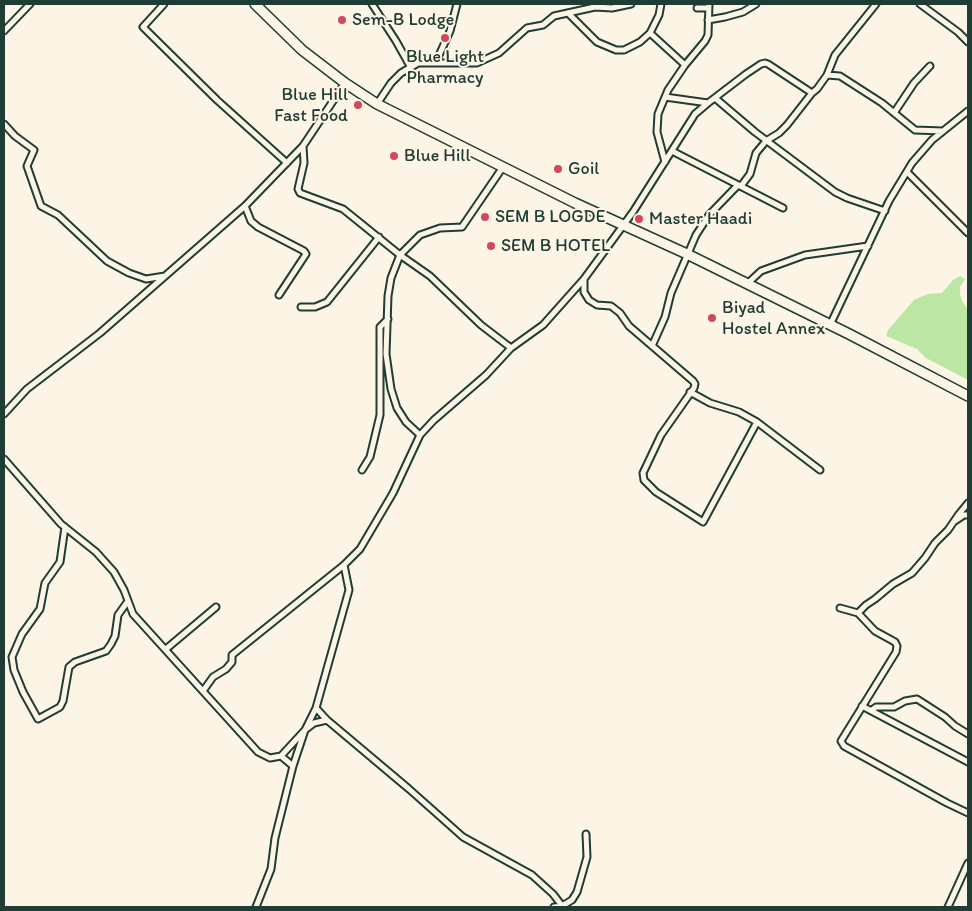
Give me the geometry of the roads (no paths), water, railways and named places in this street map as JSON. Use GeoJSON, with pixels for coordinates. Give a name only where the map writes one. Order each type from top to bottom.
{"type":"FeatureCollection","features":[{"type":"Feature","properties":{"kind":"highway"},"geometry":{"type":"LineString","coordinates":[[255,4],[302,50],[345,83],[377,104],[503,167],[687,254],[968,396]]}},
{"type":"Feature","properties":{"kind":"street"},"geometry":{"type":"LineString","coordinates":[[4,31],[30,4]]}},
{"type":"Feature","properties":{"kind":"street"},"geometry":{"type":"LineString","coordinates":[[164,4],[143,27],[217,100],[287,163]]}},
{"type":"Feature","properties":{"kind":"street"},"geometry":{"type":"LineString","coordinates":[[372,4],[396,40],[410,66]]}},
{"type":"Feature","properties":{"kind":"street"},"geometry":{"type":"LineString","coordinates":[[436,62],[450,31],[457,4]]}},
{"type":"Feature","properties":{"kind":"street"},"geometry":{"type":"LineString","coordinates":[[377,104],[391,83],[410,66],[418,63],[472,63],[486,60],[499,52],[527,28],[542,25],[554,16],[595,7],[612,8],[631,4]]}},
{"type":"Feature","properties":{"kind":"street"},"geometry":{"type":"LineString","coordinates":[[568,13],[597,42],[616,50],[624,50],[632,47],[650,33],[659,15],[659,4]]}},
{"type":"Feature","properties":{"kind":"street"},"geometry":{"type":"LineString","coordinates":[[708,20],[743,12],[756,4]]}},
{"type":"Feature","properties":{"kind":"street"},"geometry":{"type":"LineString","coordinates":[[652,346],[666,317],[671,294],[696,234],[709,215],[748,177],[754,158],[766,140],[783,129],[817,89],[827,75],[835,55],[876,4]]}},
{"type":"Feature","properties":{"kind":"street"},"geometry":{"type":"LineString","coordinates":[[920,4],[958,32],[968,42]]}},
{"type":"Feature","properties":{"kind":"street"},"geometry":{"type":"LineString","coordinates":[[665,162],[657,132],[658,114],[668,90],[708,35],[709,6],[697,8]]}},
{"type":"Feature","properties":{"kind":"street"},"geometry":{"type":"LineString","coordinates":[[650,33],[685,65]]}},
{"type":"Feature","properties":{"kind":"street"},"geometry":{"type":"LineString","coordinates":[[204,691],[213,677],[226,669],[232,662],[232,655],[344,565],[360,549],[393,493],[420,435],[434,420],[486,375],[511,348],[543,325],[584,279],[665,162],[695,114],[761,64],[765,63],[812,93]]}},
{"type":"Feature","properties":{"kind":"street"},"geometry":{"type":"LineString","coordinates":[[894,112],[914,84],[930,66]]}},
{"type":"Feature","properties":{"kind":"street"},"geometry":{"type":"LineString","coordinates":[[827,75],[840,76],[894,112],[914,130],[943,131]]}},
{"type":"Feature","properties":{"kind":"street"},"geometry":{"type":"LineString","coordinates":[[4,414],[27,389],[100,333],[245,206],[303,146],[345,83]]}},
{"type":"Feature","properties":{"kind":"street"},"geometry":{"type":"LineString","coordinates":[[665,97],[708,103]]}},
{"type":"Feature","properties":{"kind":"street"},"geometry":{"type":"LineString","coordinates":[[715,98],[766,140],[835,192],[885,211]]}},
{"type":"Feature","properties":{"kind":"street"},"geometry":{"type":"LineString","coordinates":[[830,325],[885,211],[907,172],[923,148],[968,111]]}},
{"type":"Feature","properties":{"kind":"street"},"geometry":{"type":"LineString","coordinates":[[4,124],[15,136],[34,150],[27,166],[41,206],[58,215],[108,261],[129,273],[146,279],[166,276]]}},
{"type":"Feature","properties":{"kind":"street"},"geometry":{"type":"LineString","coordinates":[[303,146],[304,163],[298,189],[300,193],[343,209],[400,255],[430,276],[480,324],[511,348]]}},
{"type":"Feature","properties":{"kind":"street"},"geometry":{"type":"LineString","coordinates":[[672,151],[783,208]]}},
{"type":"Feature","properties":{"kind":"street"},"geometry":{"type":"LineString","coordinates":[[420,435],[406,422],[397,408],[391,389],[386,354],[388,296],[391,278],[400,255],[420,235],[440,228],[462,227],[503,167]]}},
{"type":"Feature","properties":{"kind":"street"},"geometry":{"type":"LineString","coordinates":[[907,172],[968,233]]}},
{"type":"Feature","properties":{"kind":"street"},"geometry":{"type":"LineString","coordinates":[[245,206],[251,221],[258,227],[304,251],[306,254],[279,295]]}},
{"type":"Feature","properties":{"kind":"street"},"geometry":{"type":"LineString","coordinates":[[302,306],[314,307],[327,302],[378,237]]}},
{"type":"Feature","properties":{"kind":"street"},"geometry":{"type":"LineString","coordinates":[[747,284],[761,271],[805,255],[868,246]]}},
{"type":"Feature","properties":{"kind":"street"},"geometry":{"type":"LineString","coordinates":[[584,279],[584,292],[589,300],[597,306],[611,306],[620,312],[629,326],[694,381],[694,388],[657,442],[643,473],[643,477],[656,492],[703,522],[756,422]]}},
{"type":"Feature","properties":{"kind":"street"},"geometry":{"type":"LineString","coordinates":[[362,470],[370,457],[380,415],[380,327],[388,319]]}},
{"type":"Feature","properties":{"kind":"street"},"geometry":{"type":"LineString","coordinates":[[690,392],[710,403],[739,412],[756,422],[820,470]]}},
{"type":"Feature","properties":{"kind":"street"},"geometry":{"type":"LineString","coordinates":[[4,458],[64,527],[96,552],[114,572],[133,614],[258,752],[270,758],[281,756],[305,730],[314,723],[326,720]]}},
{"type":"Feature","properties":{"kind":"street"},"geometry":{"type":"LineString","coordinates":[[858,613],[893,584],[912,573],[925,558],[934,542],[948,530],[968,503]]}},
{"type":"Feature","properties":{"kind":"street"},"geometry":{"type":"LineString","coordinates":[[955,521],[964,515],[968,515]]}},
{"type":"Feature","properties":{"kind":"street"},"geometry":{"type":"LineString","coordinates":[[64,527],[60,562],[45,583],[40,609],[22,634],[12,657],[14,670],[22,692],[38,719],[60,707],[63,701],[69,667],[74,662],[106,650],[111,644],[115,636],[118,615],[128,601]]}},
{"type":"Feature","properties":{"kind":"street"},"geometry":{"type":"LineString","coordinates":[[256,907],[271,869],[275,838],[293,766],[305,730],[316,708],[350,590],[344,565]]}},
{"type":"Feature","properties":{"kind":"street"},"geometry":{"type":"LineString","coordinates":[[166,649],[216,606]]}},
{"type":"Feature","properties":{"kind":"street"},"geometry":{"type":"LineString","coordinates":[[840,608],[858,613],[875,631],[895,642],[897,646],[896,652],[841,741],[844,746],[968,813]]}},
{"type":"Feature","properties":{"kind":"street"},"geometry":{"type":"LineString","coordinates":[[872,710],[876,707],[894,706],[905,701],[917,699],[968,734]]}},
{"type":"Feature","properties":{"kind":"street"},"geometry":{"type":"LineString","coordinates":[[862,706],[968,762]]}},
{"type":"Feature","properties":{"kind":"street"},"geometry":{"type":"LineString","coordinates":[[316,708],[326,720],[409,788],[462,837],[532,875],[554,894],[563,907]]}},
{"type":"Feature","properties":{"kind":"street"},"geometry":{"type":"LineString","coordinates":[[281,756],[293,766]]}},
{"type":"Feature","properties":{"kind":"street"},"geometry":{"type":"LineString","coordinates":[[554,907],[563,907],[572,900],[577,892],[588,857],[586,834]]}},
{"type":"Feature","properties":{"kind":"street"},"geometry":{"type":"LineString","coordinates":[[948,907],[968,863]]}},
{"type":"Feature","properties":{"kind":"place","name":"Sem-B Lodge"},"geometry":{"type":"Point","coordinates":[342,20]}},
{"type":"Feature","properties":{"kind":"place","name":"Blue Light Pharmacy"},"geometry":{"type":"Point","coordinates":[445,38]}},
{"type":"Feature","properties":{"kind":"place","name":"Blue Hill Fast Food"},"geometry":{"type":"Point","coordinates":[358,105]}},
{"type":"Feature","properties":{"kind":"place","name":"Blue Hill"},"geometry":{"type":"Point","coordinates":[394,156]}},
{"type":"Feature","properties":{"kind":"place","name":"Goil"},"geometry":{"type":"Point","coordinates":[558,169]}},
{"type":"Feature","properties":{"kind":"place","name":"SEM B LOGDE"},"geometry":{"type":"Point","coordinates":[485,217]}},
{"type":"Feature","properties":{"kind":"place","name":"Master Haadi"},"geometry":{"type":"Point","coordinates":[639,219]}},
{"type":"Feature","properties":{"kind":"place","name":"SEM B HOTEL"},"geometry":{"type":"Point","coordinates":[491,246]}},
{"type":"Feature","properties":{"kind":"place","name":"Biyad Hostel Annex"},"geometry":{"type":"Point","coordinates":[712,318]}}]}
